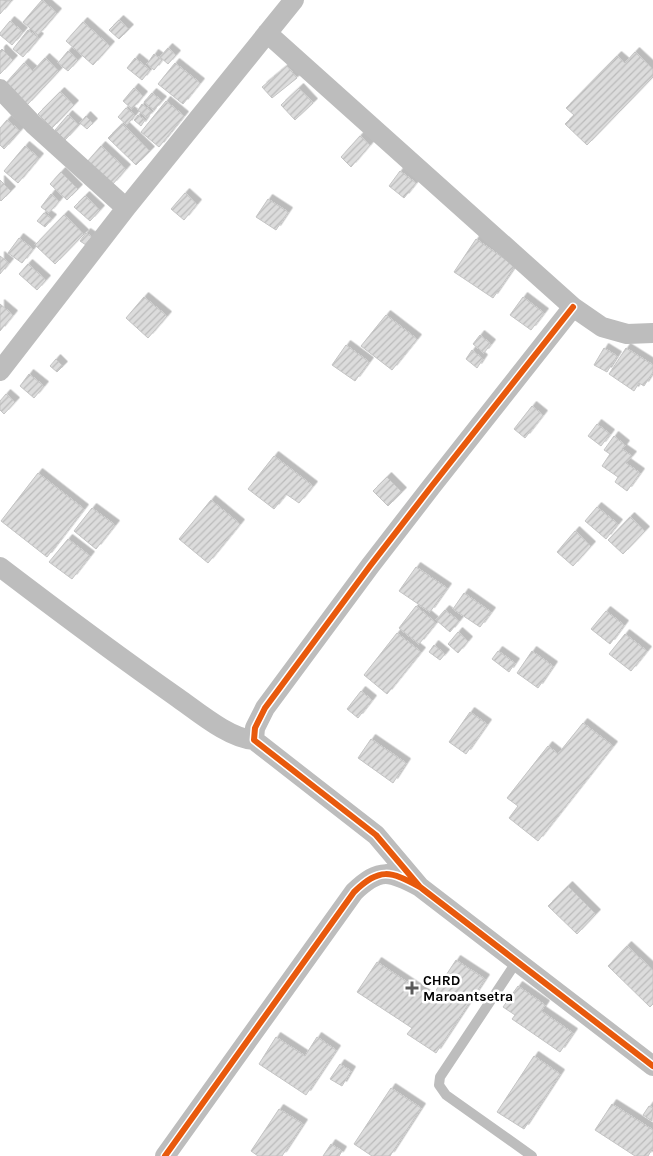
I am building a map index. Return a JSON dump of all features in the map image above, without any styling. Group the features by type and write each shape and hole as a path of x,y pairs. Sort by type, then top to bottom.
{"street":[{"path":"0,372 126,208 294,0"},
{"path":"267,33 573,307 602,327 628,334 653,333"},
{"path":"0,89 33,124 126,208"},
{"path":"254,740 255,728 265,708 392,538 573,307"},
{"path":"0,567 152,680 216,724 246,740 254,740 376,835 420,887"},
{"path":"165,1156 354,892 364,882 374,876 388,873 404,878 420,887 653,1066"}],"lane":[{"path":"517,961 440,1077 439,1086 446,1095 532,1156"}],"building":[{"path":"0,0 11,1 0,14"},
{"path":"42,0 57,13 38,35 23,22"},
{"path":"119,20 129,29 119,39 109,30"},
{"path":"10,21 23,32 12,45 0,35"},
{"path":"83,22 110,46 93,65 66,41"},
{"path":"28,30 39,38 23,57 13,49"},
{"path":"168,48 176,55 168,64 160,57"},
{"path":"2,49 13,60 0,74 0,51"},
{"path":"68,51 78,60 68,71 58,63"},
{"path":"635,52 653,69 653,77 587,145 565,124 574,115 566,108 617,56 625,63"},
{"path":"154,54 162,60 154,70 147,64"},
{"path":"45,58 59,71 27,105 5,84 24,63 33,71"},
{"path":"135,58 150,70 142,80 127,68"},
{"path":"175,63 200,83 183,104 158,84"},
{"path":"287,66 297,78 272,98 262,87"},
{"path":"134,88 143,96 132,109 123,101"},
{"path":"299,88 313,103 295,120 281,105"},
{"path":"60,92 74,105 52,128 38,114"},
{"path":"152,93 162,101 154,110 144,102"},
{"path":"166,101 184,116 159,147 141,132"},
{"path":"142,104 152,112 147,118 138,110"},
{"path":"126,108 135,115 127,125 118,117"},
{"path":"68,115 79,125 65,140 55,130"},
{"path":"138,115 145,120 141,126 134,120"},
{"path":"86,116 93,123 87,129 80,123"},
{"path":"7,120 20,131 4,149 0,145 0,128"},
{"path":"122,124 150,151 136,165 108,138"},
{"path":"360,136 370,145 351,167 341,157"},
{"path":"25,146 39,158 18,183 4,171"},
{"path":"101,146 126,169 112,185 86,163"},
{"path":"400,171 416,183 404,198 389,186"},
{"path":"61,172 78,189 67,200 50,184"},
{"path":"0,180 11,191 1,201 0,200"},
{"path":"185,193 197,204 184,220 171,209"},
{"path":"51,194 59,201 49,213 41,207"},
{"path":"85,196 100,210 90,221 74,207"},
{"path":"268,199 288,212 276,230 256,217"},
{"path":"44,213 52,219 45,227 37,221"},
{"path":"64,215 84,234 55,264 35,245"},
{"path":"86,233 92,237 86,245 80,241"},
{"path":"19,238 33,249 22,263 8,253"},
{"path":"476,239 515,266 493,298 454,272"},
{"path":"0,256 9,263 0,274"},
{"path":"28,264 46,280 37,290 19,274"},
{"path":"144,297 167,316 148,338 126,318"},
{"path":"523,297 544,313 531,330 510,315"},
{"path":"0,304 13,315 0,331"},
{"path":"386,315 417,339 392,370 361,346"},
{"path":"480,335 491,344 484,353 473,344"},
{"path":"346,345 369,362 355,381 332,365"},
{"path":"604,348 617,356 607,372 594,365"},
{"path":"626,348 653,365 653,372 644,386 639,383 634,391 609,374"},
{"path":"472,350 483,359 477,368 466,359"},
{"path":"56,359 63,366 57,372 50,366"},
{"path":"29,374 44,386 34,398 20,386"},
{"path":"6,394 15,402 4,414 0,410 0,401"},
{"path":"532,406 543,415 525,438 514,429"},
{"path":"597,424 610,434 601,446 588,436"},
{"path":"614,436 625,445 622,449 632,456 626,463 640,473 627,491 615,482 618,477 602,466 610,454 604,450"},
{"path":"274,456 313,486 299,503 286,494 274,509 248,489"},
{"path":"38,473 84,509 47,557 1,521"},
{"path":"387,477 402,492 388,506 373,491"},
{"path":"211,500 240,524 208,563 179,539"},
{"path":"597,507 618,524 606,539 585,521"},
{"path":"92,508 115,525 96,549 74,531"},
{"path":"630,517 645,531 623,554 608,540"},
{"path":"575,531 591,546 573,566 557,552"},
{"path":"68,539 90,556 72,579 49,562"},
{"path":"416,567 447,588 430,612 399,591"},
{"path":"464,593 491,612 480,627 453,609"},
{"path":"416,606 436,623 419,644 399,628"},
{"path":"445,610 459,621 450,632 436,620"},
{"path":"606,611 624,625 610,644 591,629"},
{"path":"458,632 468,641 458,653 448,644"},
{"path":"397,633 421,652 387,694 364,675"},
{"path":"625,634 647,651 631,671 609,654"},
{"path":"434,645 445,654 440,660 429,652"},
{"path":"498,651 515,663 509,672 492,659"},
{"path":"532,651 553,666 538,688 517,673"},
{"path":"361,691 372,700 358,718 347,709"},
{"path":"470,712 487,724 466,754 449,742"},
{"path":"583,723 613,746 538,841 509,818 518,806 507,798 548,746 558,754"},
{"path":"371,739 406,763 393,783 358,758"},
{"path":"568,886 596,914 577,934 548,906"},
{"path":"627,946 653,970 653,1004 650,1007 608,966"},
{"path":"456,960 485,979 436,1053 407,1034 412,1028 357,992 377,962 431,998"},
{"path":"518,986 545,1005 541,1011 573,1033 560,1052 512,1019 515,1015 503,1007"},
{"path":"276,1037 305,1056 317,1037 336,1050 306,1095 259,1064"},
{"path":"534,1056 560,1074 524,1129 497,1112"},
{"path":"340,1064 351,1071 342,1086 330,1079"},
{"path":"391,1088 421,1108 390,1156 372,1156 354,1144"},
{"path":"612,1104 653,1130 653,1148 648,1156 635,1156 595,1130"},
{"path":"649,1106 653,1108 652,1121 643,1115"},
{"path":"279,1109 303,1124 282,1156 258,1156 251,1151"},
{"path":"331,1144 342,1151 339,1156 323,1156"}],"cycle path":[{"path":"420,887 376,835 254,740 255,728 265,708 370,566 573,307"},
{"path":"165,1156 354,892 371,878 378,875 393,875 420,887 653,1066"}],"place":[{"name":"CHRD Maroantsetra","path":"412,988"}]}
